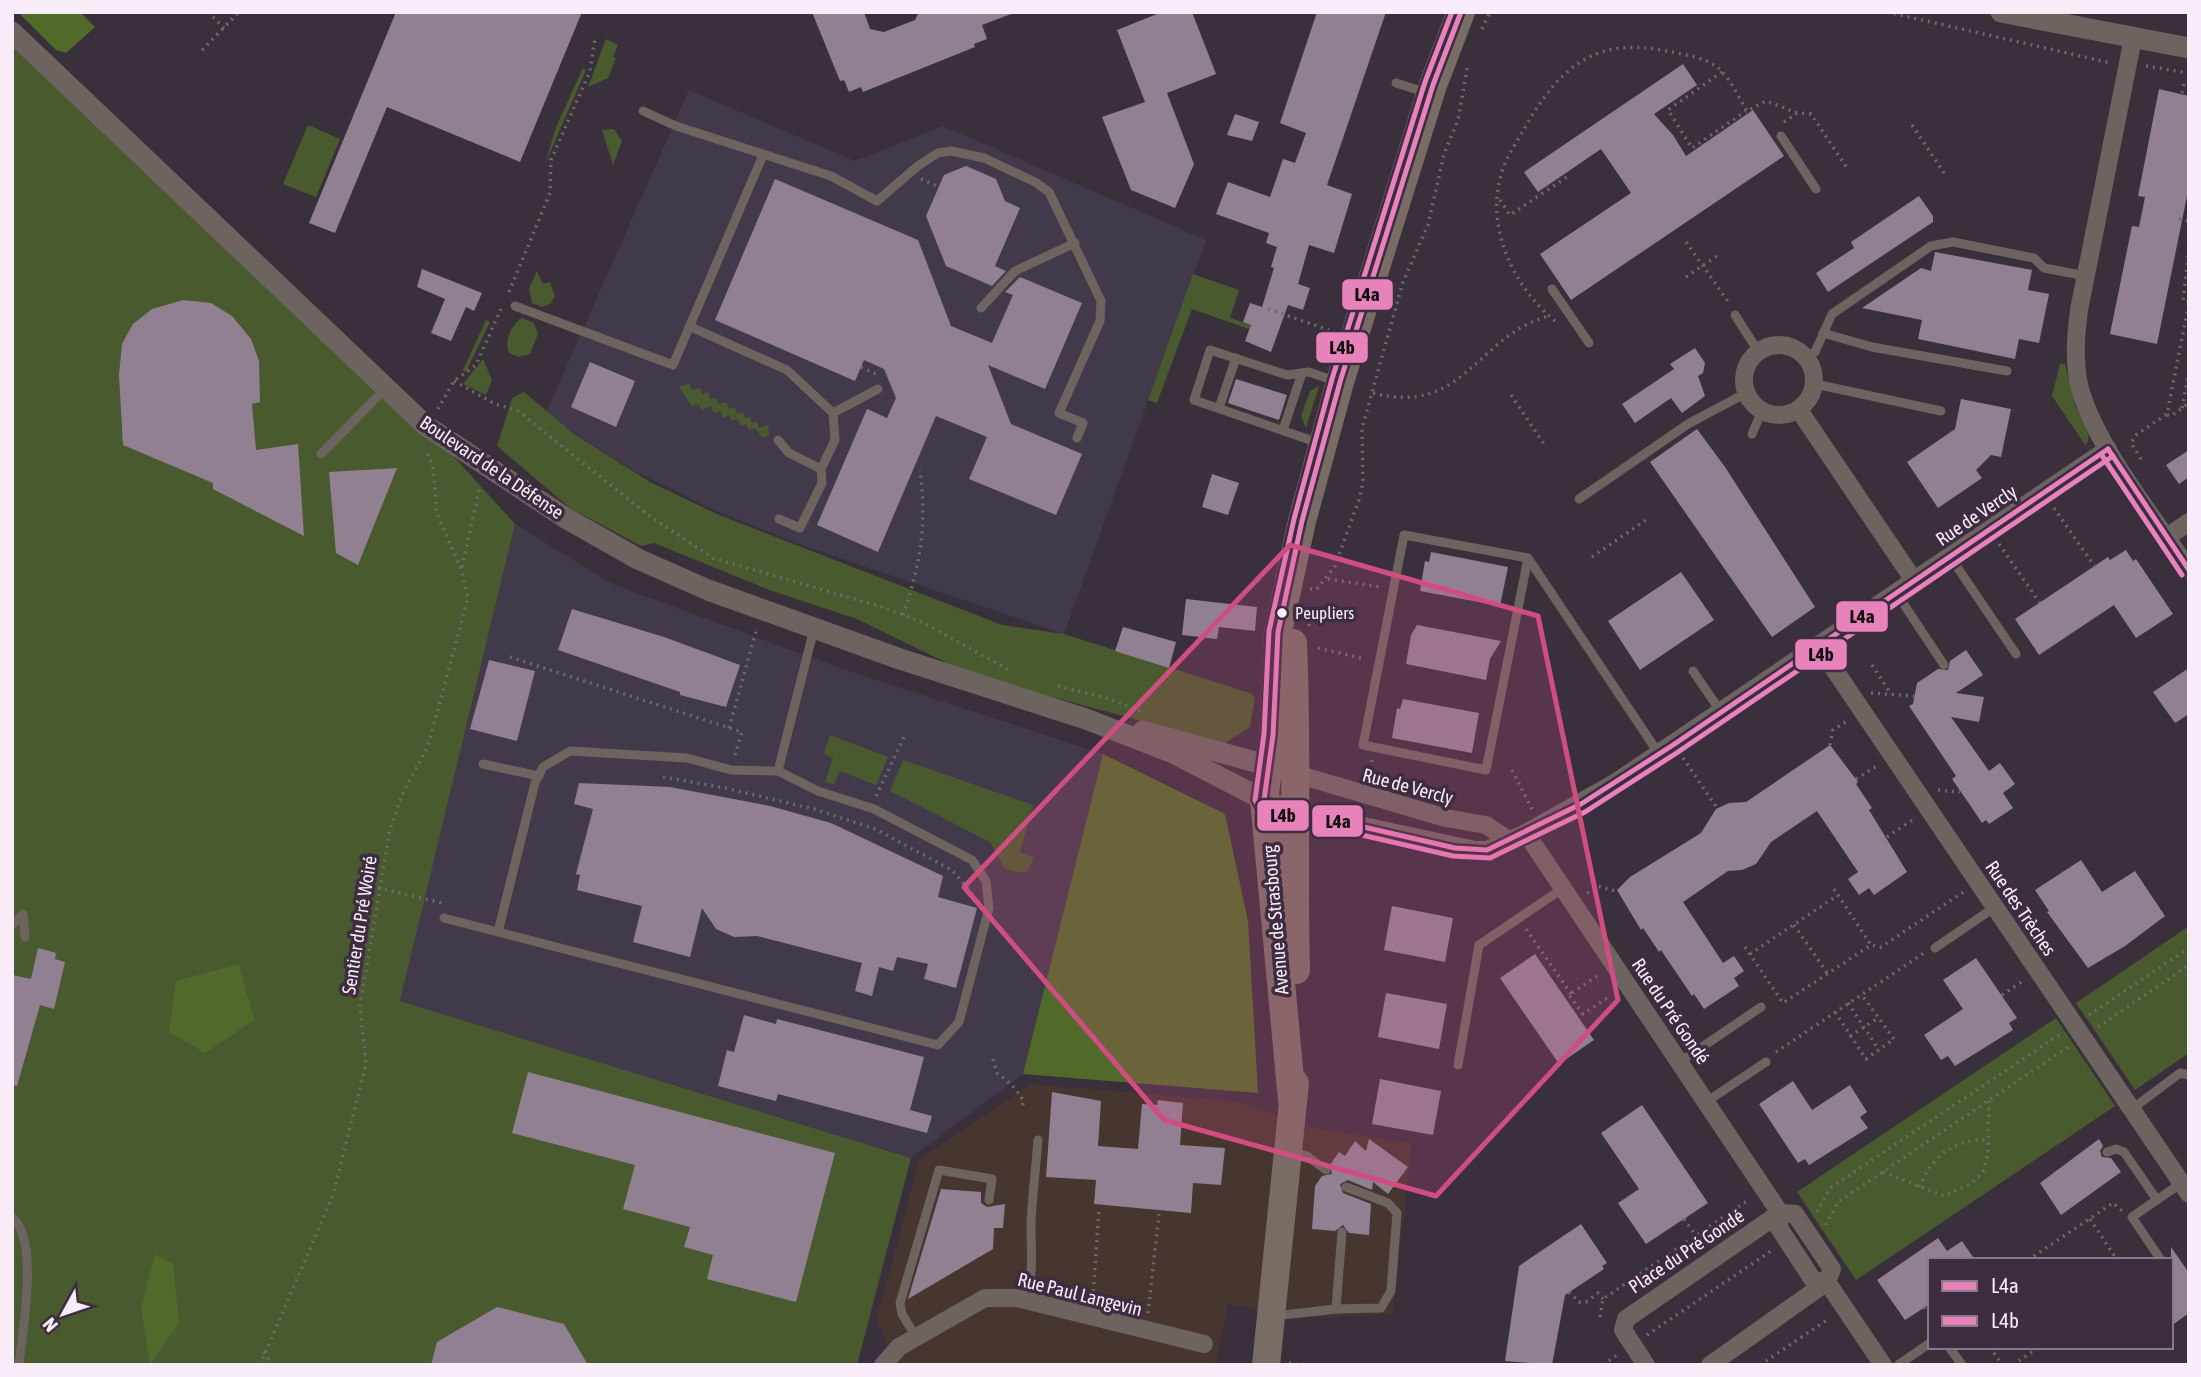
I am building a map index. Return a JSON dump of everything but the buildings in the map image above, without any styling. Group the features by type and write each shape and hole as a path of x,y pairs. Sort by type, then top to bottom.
{"main road":[{"name":"Avenue de Strasbourg","path":"1266,1365 1292,1100 1299,1059 1294,811 1299,581 1323,444 1431,89 1474,18"},
{"name":"Avenue de Strasbourg","path":"1292,1100 1264,800 1278,632 1299,581"}],"street":[{"path":"2001,12 2189,48"},
{"name":"Boulevard de la Défense","path":"12,32 384,389 425,425 564,517 638,559 708,590 814,629 1086,719 1173,754 1264,800 1294,811"},
{"path":"2133,38 2125,67 2086,276 2075,348 2078,381 2092,423 2189,570"},
{"path":"1784,344 1797,349 1808,358 1814,370 1815,384 1807,403 1799,410 1787,415 1762,411 1746,393 1744,377 1748,362 1758,351 1771,345 1784,344"},
{"path":"1799,410 1915,582"},
{"name":"Rue de Vercly","path":"1294,811 1352,822 1455,848 1487,850 1507,839 1534,830 1666,749 2108,449"},
{"path":"2167,537 2189,522"},
{"name":"Rue des Trèches","path":"1819,647 2186,1185"},
{"name":"Boulevard de la Défense","path":"1086,719 1175,737 1296,774"},
{"name":"Rue de Vercly","path":"1296,774 1365,797 1446,818 1486,825 1507,839"},
{"name":"Rue du Pré Gondé","path":"1534,830 1562,888 1780,1213 1779,1228 1784,1237 1813,1280 1827,1282 1883,1365"},
{"name":"Rue du Pré Gondé","path":"1780,1213 1795,1214 1832,1269 1827,1282"},
{"name":"Place du Pré Gondé","path":"1632,1345 1623,1330 1626,1319 1780,1213"},
{"path":"1710,1365 1827,1282"},
{"name":"Rue Paul Langevin","path":"883,1365 899,1348 916,1337 985,1298 996,1296 1026,1300 1204,1344"},
{"path":"1632,1345 1646,1365"}],"lane":[{"path":"1396,83 1431,89"},
{"path":"643,111 676,126 831,176 877,201 919,165 939,153 965,152 1035,182 1049,192 1101,301 1100,321 1059,412 1083,423 1077,438"},
{"path":"1781,136 1816,189"},
{"path":"515,306 673,366 763,155"},
{"path":"1808,358 1815,352 1832,314 1931,246 1953,242 2034,258 2044,268 2086,276"},
{"path":"981,308 1015,271 1075,243"},
{"path":"1552,289 1589,343"},
{"path":"1734,311 1758,351"},
{"path":"691,327 787,370 833,413 835,440 821,469 822,483 800,528 779,519"},
{"path":"1824,333 1872,347 2007,371"},
{"path":"1323,444 1194,400 1210,350 1287,375 1309,372 1340,382"},
{"path":"1219,408 1236,358"},
{"path":"1283,430 1302,373"},
{"path":"1815,384 1941,411"},
{"path":"321,454 384,389"},
{"path":"833,413 878,389"},
{"path":"1579,499 1688,424 1746,393"},
{"path":"1752,434 1762,411"},
{"path":"778,440 789,453 821,469"},
{"path":"1528,558 1486,770 1363,745 1404,535 1528,558 1666,749"},
{"path":"1951,558 2016,654"},
{"path":"1897,594 1944,665"},
{"path":"778,771 814,629"},
{"path":"1693,671 1721,712"},
{"path":"444,918 498,932 937,1045 959,1022 988,914 990,896 986,881 972,860 874,809 818,791 778,771 731,770 687,758 570,751 555,758 539,776 498,932"},
{"path":"483,764 539,776"},
{"path":"1458,1065 1479,945 1562,888"},
{"path":"1935,948 1995,907"},
{"path":"12,925 23,914 25,937"},
{"path":"1679,1062 1760,1007"},
{"path":"1706,1102 1766,1062"},
{"path":"2132,1109 2180,1073 2189,1075"},
{"path":"1026,1300 1032,1279 1031,1226 1038,1140"},
{"path":"2107,1152 2116,1149 2124,1152 2157,1200"},
{"path":"1287,1151 1307,1156 1326,1170"},
{"path":"916,1337 902,1314 900,1303 939,1170 992,1179 989,1200"},
{"path":"2160,1258 2132,1217 2186,1185"},
{"path":"1272,1316 1336,1309 1381,1308 1391,1291 1397,1213 1394,1207 1379,1198 1346,1187"},
{"path":"12,1217 17,1221 25,1244 27,1273 19,1365"},
{"path":"1336,1309 1342,1232"},
{"path":"1898,1365 1928,1344"},
{"path":"1950,1349 1962,1365"}],"path":[{"path":"202,50 239,12"},
{"path":"1474,18 1490,12"},
{"path":"1887,12 2125,67 2154,66 2189,73"},
{"path":"210,13 223,28"},
{"path":"435,413 454,381 476,365 550,193 551,160 590,71 595,40"},
{"path":"1562,326 1549,316 1521,284 1508,259 1498,227 1499,198 1507,160 1544,96 1568,69 1581,60 1614,49 1646,48 1695,57 1721,72 1747,111"},
{"path":"1299,581 1317,589 1328,579 1360,497 1363,482 1362,428 1404,282 1428,225 1444,154 1458,120 1468,76 1468,52"},
{"path":"1721,72 1668,110 1692,148 1766,101 1797,113 1811,114 1847,168"},
{"path":"2182,93 2184,84 2189,85"},
{"path":"1912,125 1944,173"},
{"path":"1499,198 1510,215 1570,175"},
{"path":"2179,219 2189,221"},
{"path":"1686,242 1734,311"},
{"path":"2141,458 2131,443 2167,414 2189,303 2183,301 2189,249"},
{"path":"1686,277 1720,254"},
{"path":"1268,309 1312,327 1329,330"},
{"path":"1373,393 1405,399 1456,382 1513,333 1549,316"},
{"path":"2181,341 2189,343"},
{"path":"861,368 880,376"},
{"path":"2182,408 2189,372"},
{"path":"454,381 495,404 518,411 648,515 713,558 903,615 1022,677"},
{"path":"1511,395 1544,444"},
{"path":"2167,414 2171,416 2189,404"},
{"name":"Sentier du Pré Woiré","path":"260,1365 333,1195 366,1064 360,1006 378,887 390,829 402,795 428,746 468,598 461,569 437,514 433,466 422,446"},
{"name":"Sentier du Pré Woiré","path":"461,569 479,486 493,468"},
{"path":"903,615 914,583 925,512 919,470"},
{"path":"2044,494 2095,566"},
{"path":"1592,557 1649,518"},
{"path":"1990,531 2039,603"},
{"path":"1328,579 1393,589"},
{"path":"729,728 756,631"},
{"path":"1309,646 1379,662"},
{"path":"510,657 741,732 726,788"},
{"path":"1872,664 1891,694"},
{"path":"1054,686 1109,699 1149,715"},
{"path":"1830,746 1833,730 1870,693 1914,696"},
{"path":"843,819 850,794 873,801 905,734"},
{"path":"1365,797 1375,748"},
{"path":"1666,749 1717,808"},
{"path":"1856,779 1892,755"},
{"path":"1512,770 1534,830"},
{"path":"663,777 726,788 875,829 952,870 970,888 980,908 988,914"},
{"path":"1887,837 1929,809"},
{"path":"1833,888 1871,945 1881,947 1978,881"},
{"path":"1587,892 1597,886 1619,892"},
{"path":"378,887 448,904"},
{"path":"1750,954 1838,895"},
{"path":"1519,919 1571,994 1574,1007 1583,1014 1610,996"},
{"path":"1794,925 1828,974"},
{"path":"1745,947 1783,1003 1871,945"},
{"path":"1766,1062 1769,1056 1935,948"},
{"path":"1805,1229 1825,1227 1838,1202 1989,1101 2189,948"},
{"path":"1805,1229 1830,1188 2189,965"},
{"path":"2002,995 2039,971"},
{"path":"1571,994 1597,976"},
{"path":"1835,1012 1866,1059 1894,1039 1862,994"},
{"path":"1848,1003 1879,1050"},
{"path":"1850,1036 1878,1017"},
{"path":"993,1059 997,1073 1007,1080 1024,1102 1021,1108"},
{"path":"1883,1172 1944,1196 1972,1182 1987,1164 1989,1101"},
{"path":"1919,1187 1930,1166 1946,1150 1965,1141 1988,1140"},
{"path":"1600,1317 1603,1299 1747,1201"},
{"path":"2031,1258 2113,1203 2132,1217"},
{"path":"1088,1317 1093,1295 1099,1208"},
{"path":"1143,1331 1149,1310 1159,1214"},
{"path":"1684,1219 1696,1236"},
{"path":"2090,1219 2116,1258"},
{"path":"1603,1365 1776,1247 1784,1237"},
{"path":"2040,1251 2042,1258"},
{"path":"1569,1292 1579,1302 1586,1302 1598,1293 1603,1299"},
{"path":"1924,1307 1928,1312"},
{"path":"1760,1365 1827,1320"},
{"path":"1991,1349 2001,1365"},
{"path":"2013,1365 2036,1349"},
{"path":"264,1352 272,1365"}],"highlighted area":[{"path":"1290,545 1538,616 1618,1000 1436,1196 1164,1120 964,887"}],"shaded area":[{"path":"689,90 855,161 943,126 1206,240 1064,634 799,544 714,510 634,471 545,415"},
{"path":"515,524 612,584 840,668 1103,754 1023,1074 911,1158 400,1001"},
{"path":"1031,1084 1234,1101 1313,1128 1412,1143 1392,1314 1300,1318 1228,1304 1215,1365 896,1365 877,1320 919,1160"}],"green space":[{"path":"18,12 80,12 95,27 66,53 56,50"},
{"path":"12,32 425,425 515,524 400,1001 911,1158 857,1365 12,1365"},
{"path":"606,39 618,45 613,57 616,58 608,78 588,87"},
{"path":"583,68 586,70 545,164 556,127"},
{"path":"308,125 340,139 316,197 283,184"},
{"path":"614,129 622,141 613,165 602,130"},
{"path":"537,271 543,284 550,282 555,296 550,304 542,307 532,303 529,288"},
{"path":"1193,274 1239,290 1230,318 1251,325 1249,329 1192,309 1157,403 1148,400"},
{"path":"522,318 534,323 538,334 530,354 519,357 509,353 507,343 512,329"},
{"path":"486,320 490,322 466,372 463,370"},
{"path":"483,359 492,380 486,395 463,384"},
{"path":"2060,364 2065,364 2075,405 2089,436 2086,446 2052,396"},
{"path":"689,383 692,390 700,388 702,394 708,392 710,399 716,398 718,404 726,402 729,409 735,407 737,414 743,412 745,418 750,417 752,423 756,421 759,428 768,425 769,435 763,438 755,428 749,430 746,424 741,426 738,419 732,421 729,415 723,418 721,411 714,413 711,406 702,410 699,404 692,406 679,387"},
{"path":"1319,386 1306,428 1301,416 1310,391"},
{"path":"524,392 574,434 650,482 719,515 1002,625 1064,634 1250,693 1255,697 1250,727 1225,743 1022,689 949,664 857,619 772,591 654,543 641,546 570,508 497,446 512,398"},
{"path":"830,735 888,757 876,785 840,771 834,784 825,782 833,758 824,754"},
{"path":"1103,754 1225,814 1248,921 1258,1093 1023,1074"},
{"path":"903,760 1033,805 1020,852 1034,857 1029,870 1022,873 1005,869 990,842 890,791"},
{"path":"2189,926 2189,1053 2135,1090 2076,1003"},
{"path":"239,964 254,1020 205,1053 169,1032 176,981"},
{"path":"2056,1018 2115,1106 1856,1280 1797,1192"},
{"path":"155,1254 173,1264 179,1323 150,1364 141,1308"}],"transit line":[{"name":"L4b","path":"1452,12 1425,82 1332,379 1294,519 1269,631 1264,734 1255,800 1259,807 1292,819 1453,856 1490,858 1585,812 1678,752 2113,456"},
{"name":"L4a","path":"1461,12 1433,85 1340,382 1302,521 1278,632 1273,735 1264,800 1294,811 1455,848 1487,850 1581,804 1673,745 2108,449"},
{"name":"L4a","path":"2108,449 2189,570"},
{"name":"L4b","path":"2101,454 2182,575"}],"place":[{"name":"Peupliers","path":"1282,613"}]}
